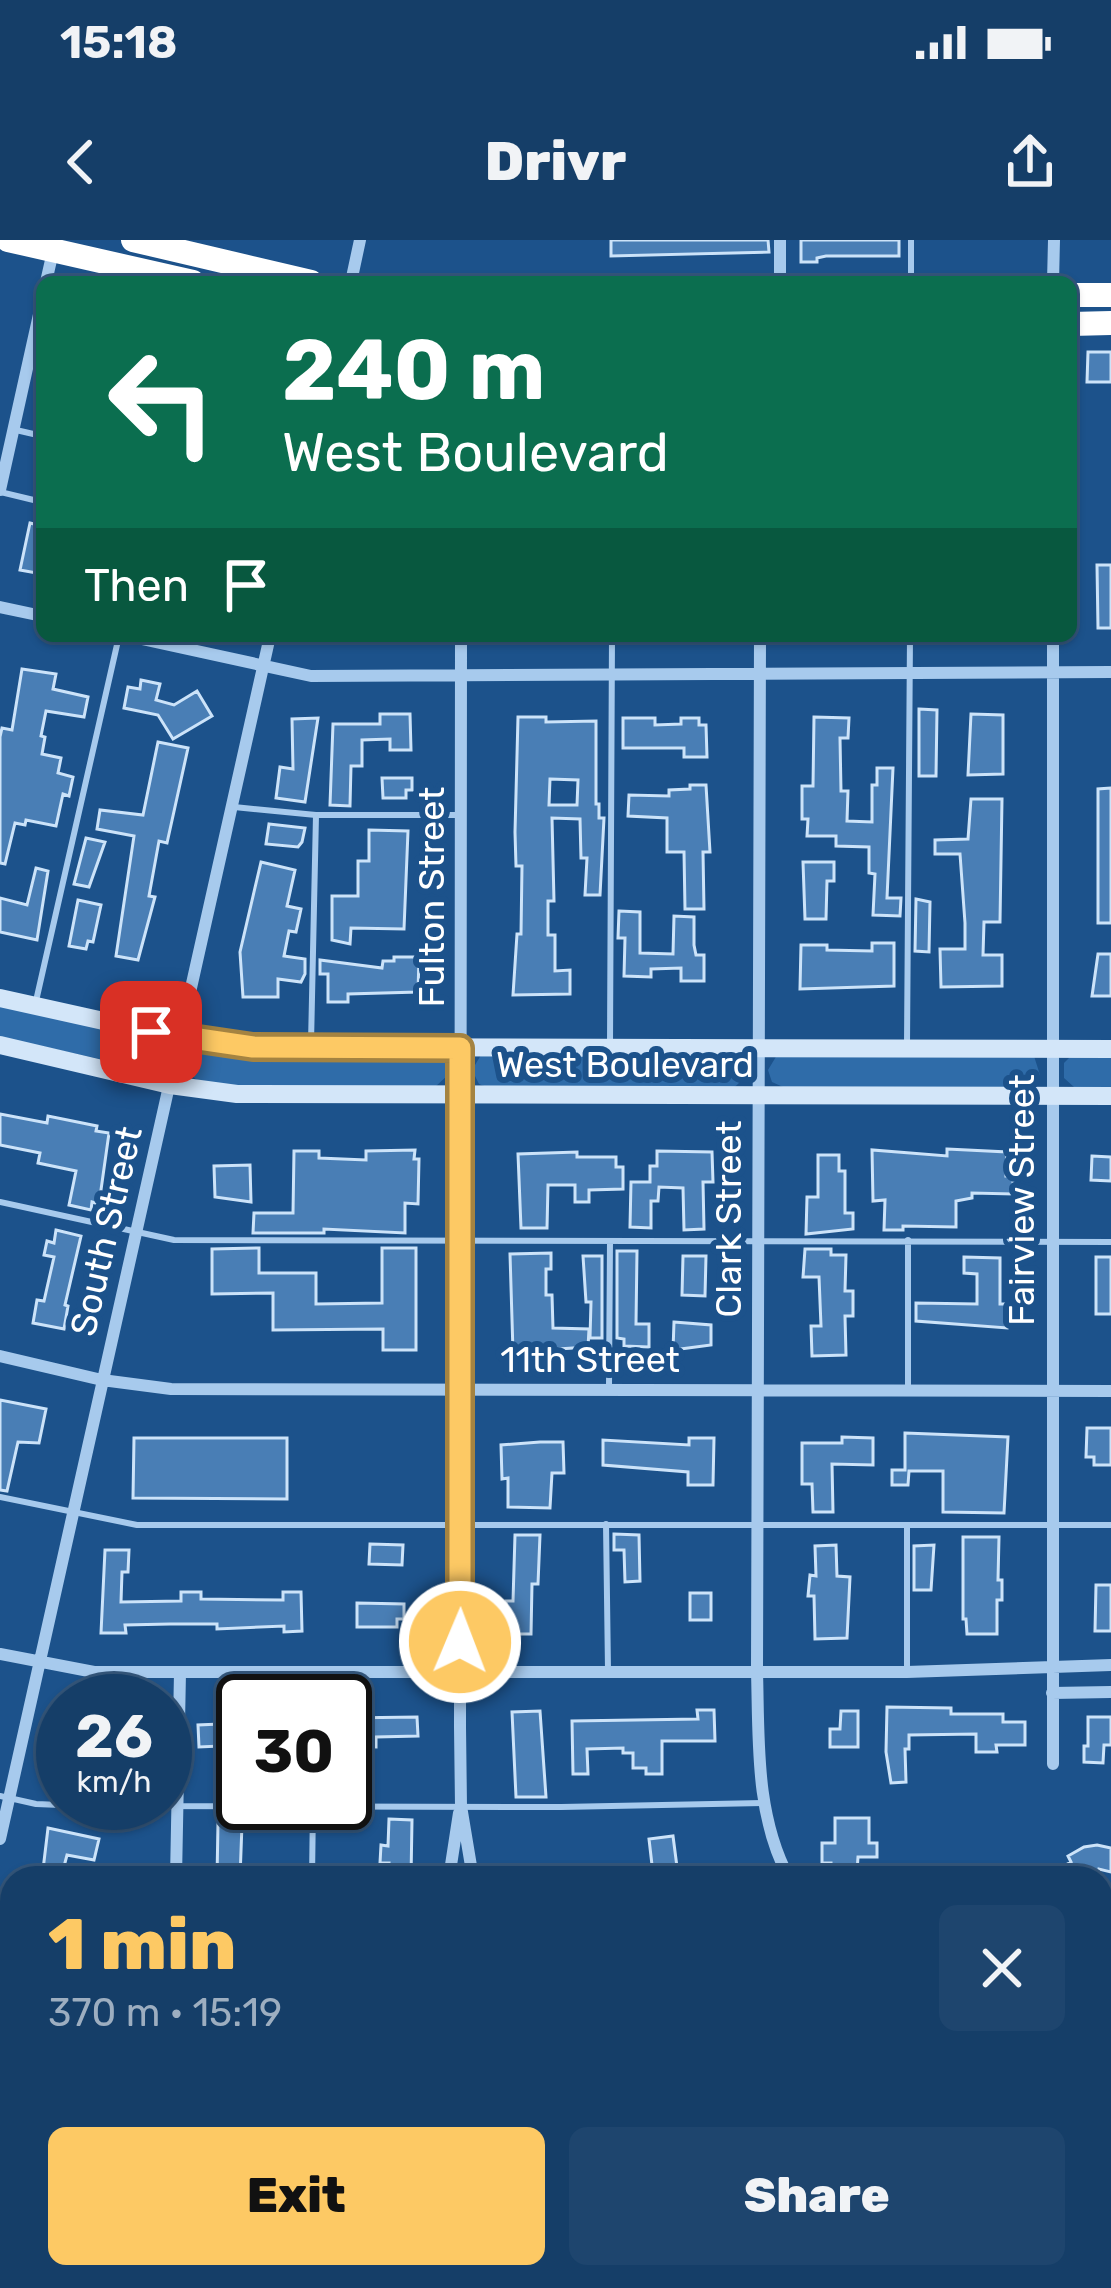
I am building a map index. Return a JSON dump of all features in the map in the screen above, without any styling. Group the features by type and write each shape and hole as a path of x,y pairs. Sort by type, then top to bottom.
{"highway":[{"path":"8,240 54,245 170,276"},
{"path":"133,240 202,248 292,276"},
{"path":"1077,295 1111,295"},
{"path":"1077,324 1111,323"}],"street":[{"path":"352,276 360,240"},
{"path":"780,240 780,276"},
{"path":"1053,276 1054,240"},
{"path":"47,276 54,245"},
{"path":"0,491 36,350"},
{"path":"0,607 36,615"},
{"path":"155,642 311,676 1111,672"},
{"name":"South Street","path":"0,1839 4,1797 269,642"},
{"name":"Fulton Street","path":"461,642 459,1671 461,1806 471,1866"},
{"name":"Clark Street","path":"760,642 757,1671 764,1803 773,1845 784,1866"},
{"name":"Fairview Street","path":"1053,642 1053,1764"},
{"name":"West Boulevard","path":"0,998 180,1038 239,1046 1111,1048"},
{"name":"West Boulevard","path":"0,1045 170,1084 237,1094 1111,1096"},
{"name":"11th Street","path":"0,1356 102,1380 171,1389 1111,1391"},
{"path":"0,1654 94,1672 907,1672 1111,1665"},
{"path":"1052,1693 1111,1692"},
{"name":"Fulton Street","path":"450,1866 461,1806"},
{"path":"176,1866 177,1830"}],"lane":[{"path":"911,240 911,276"},
{"path":"14,430 36,435"},
{"path":"0,491 36,500"},
{"path":"34,1005 118,642"},
{"path":"610,1048 612,642"},
{"path":"907,1048 910,642"},
{"path":"232,806 316,815 460,815"},
{"path":"311,1047 316,815"},
{"path":"0,1202 174,1240 1111,1242"},
{"path":"908,1240 908,1390"},
{"path":"609,1389 610,1241"},
{"path":"0,1497 137,1525 1111,1526"},
{"path":"605,1524 608,1671"},
{"path":"907,1526 907,1672"},
{"path":"4,1797 36,1802"},
{"path":"372,1805 764,1803"},
{"path":"312,1866 313,1830"}],"shaded area":[{"path":"0,1002 150,1036 159,1043 160,1059 145,1069 0,1037"},
{"path":"197,1049 434,1054 444,1059 449,1074 435,1087 222,1085 197,1080 187,1072 189,1055"},
{"path":"1111,1054 1111,1088 1074,1087 1064,1078 1064,1063 1072,1055"},
{"path":"481,1055 738,1055 744,1072 734,1087 487,1087 479,1084 472,1070"},
{"path":"777,1055 1034,1056 1040,1075 1030,1087 783,1087 772,1082 768,1070"}],"building":[{"path":"611,240 768,240 769,252 611,256"},
{"path":"801,240 899,240 899,256 826,256 817,262 801,262"},
{"path":"1088,352 1111,352 1111,382 1087,382"},
{"path":"30,523 36,524 36,573 20,570"},
{"path":"1097,565 1111,565 1111,628 1098,628"},
{"path":"22,669 56,674 53,689 88,697 84,717 46,711 42,754 61,758 58,773 73,777 69,796 63,794 56,826 26,820 25,825 15,823 5,864 0,863 0,737 2,728 12,730"},
{"path":"141,680 160,684 156,700 174,705 197,691 212,716 173,739 158,715 124,708 128,687 140,689"},
{"path":"919,709 937,710 936,776 919,776"},
{"path":"380,714 410,714 411,750 390,750 390,739 362,740 362,766 351,766 350,806 330,805 333,724 380,724"},
{"path":"971,714 1003,715 1003,774 968,775"},
{"path":"518,717 596,721 596,804 599,818 604,818 600,895 585,895 587,858 581,858 580,819 552,818 554,901 548,901 548,935 555,935 555,971 570,970 570,994 513,995 517,934 521,934 522,866 516,866","holes":["550,779 578,780 577,805 549,805"]},
{"path":"814,717 849,718 848,738 840,738 847,821 872,822 877,768 893,768 887,898 901,898 900,916 873,915 875,874 869,873 869,847 836,846 836,836 807,836 802,786 813,786"},
{"path":"318,718 305,802 276,798 280,767 293,769 292,719"},
{"path":"623,718 655,718 655,725 699,718 699,725 706,725 707,757 684,757 684,748 623,748"},
{"path":"158,742 188,748 167,843 159,841 149,896 155,897 138,960 116,956 134,836 97,829 100,810 143,815"},
{"path":"382,778 412,778 412,790 406,790 406,798 383,798"},
{"path":"690,785 706,785 710,852 703,852 704,909 685,909 684,852 667,852 667,818 628,816 629,795 669,796 669,790 690,789"},
{"path":"1111,788 1111,923 1098,923 1098,789"},
{"path":"971,799 1002,799 1000,922 984,922 983,955 1002,955 1002,986 941,987 940,949 965,949 965,923 960,854 935,854 935,840 968,839"},
{"path":"269,824 305,828 302,842 298,847 266,844"},
{"path":"369,830 408,831 404,929 351,928 350,944 332,940 332,896 358,896 358,861 369,861"},
{"path":"86,838 105,842 89,887 74,884"},
{"path":"261,862 295,870 287,906 301,909 296,932 289,931 284,956 305,959 305,974 301,982 278,979 278,997 243,997 240,952"},
{"path":"803,862 834,862 834,881 827,881 826,919 805,919"},
{"path":"36,868 48,871 37,940 0,932 0,898 27,905"},
{"path":"916,899 930,902 929,952 915,951"},
{"path":"78,900 101,905 93,942 88,941 86,949 69,946"},
{"path":"619,911 640,912 640,953 673,954 674,916 694,917 694,945 696,955 704,955 704,981 681,981 681,968 651,969 651,977 624,976 625,938 618,938"},
{"path":"872,943 894,943 894,986 800,989 801,945 872,951"},
{"path":"1098,954 1111,954 1111,996 1092,996"},
{"path":"394,957 419,957 418,992 348,994 348,1002 328,1002 328,974 320,974 320,960 382,968 383,961 394,961"},
{"path":"0,1114 47,1123 48,1116 109,1133 99,1204 92,1202 91,1210 69,1205 76,1171 38,1163 40,1153 0,1145"},
{"path":"947,1149 1007,1152 1006,1176 1013,1176 1013,1194 972,1193 972,1198 956,1201 956,1227 884,1230 885,1200 873,1201 872,1150 947,1156"},
{"path":"415,1150 418,1204 405,1203 405,1233 324,1229 324,1233 253,1233 254,1213 293,1213 294,1151 319,1151 319,1158 366,1160 366,1151"},
{"path":"657,1151 712,1152 713,1182 703,1182 704,1229 684,1230 683,1188 659,1187 658,1201 651,1201 651,1228 630,1227 631,1182 650,1182"},
{"path":"577,1152 577,1157 616,1157 616,1167 623,1167 623,1189 589,1190 589,1202 575,1202 575,1185 548,1185 547,1228 521,1228 518,1154"},
{"path":"818,1155 839,1155 839,1171 845,1171 845,1213 853,1213 853,1229 806,1234 807,1197 818,1197"},
{"path":"1092,1156 1111,1157 1111,1181 1091,1180"},
{"path":"250,1165 251,1202 215,1197 214,1166"},
{"path":"56,1230 81,1236 64,1329 33,1323 37,1300 44,1301 54,1257 44,1255 47,1241 54,1243"},
{"path":"259,1248 259,1273 316,1273 316,1304 382,1303 382,1248 416,1248 416,1350 383,1350 383,1329 273,1330 273,1293 212,1294 212,1249"},
{"path":"805,1249 831,1249 831,1255 846,1255 845,1291 853,1291 853,1316 845,1316 846,1355 812,1356 811,1326 821,1326 819,1277 803,1277"},
{"path":"617,1251 637,1251 636,1324 649,1324 649,1347 624,1346 624,1339 617,1338"},
{"path":"551,1253 546,1295 552,1295 553,1328 589,1329 588,1347 513,1352 510,1254"},
{"path":"583,1256 602,1256 602,1338 590,1338 591,1302 586,1302"},
{"path":"683,1256 706,1256 705,1296 682,1295"},
{"path":"964,1257 1000,1258 1000,1304 1007,1304 1007,1328 916,1321 916,1303 977,1304 977,1274 964,1273"},
{"path":"1096,1257 1111,1257 1111,1314 1096,1314"},
{"path":"674,1322 711,1325 711,1345 673,1350"},
{"path":"0,1400 46,1409 39,1443 18,1442 7,1491 0,1490"},
{"path":"1087,1428 1111,1428 1111,1465 1094,1465 1094,1457 1086,1457"},
{"path":"905,1433 1008,1437 1004,1513 943,1512 943,1471 909,1471 908,1485 892,1485 892,1470 905,1470"},
{"path":"842,1437 873,1438 873,1465 832,1464 833,1512 813,1512 812,1484 802,1484 802,1443 842,1443"},
{"path":"134,1438 287,1438 287,1499 133,1498"},
{"path":"689,1438 714,1438 713,1485 688,1485 688,1472 603,1465 603,1440 689,1445"},
{"path":"563,1442 564,1473 552,1473 550,1508 508,1507 501,1445"},
{"path":"614,1534 639,1535 640,1581 625,1582 624,1550 614,1550"},
{"path":"515,1535 540,1535 531,1634 506,1634 506,1601 513,1601"},
{"path":"963,1537 999,1537 1002,1600 997,1600 997,1634 967,1634"},
{"path":"370,1544 403,1545 402,1565 369,1564"},
{"path":"836,1545 837,1576 850,1577 847,1638 815,1639 814,1596 808,1596 810,1575 816,1576 815,1546"},
{"path":"934,1545 931,1590 914,1590 914,1546"},
{"path":"105,1550 129,1550 121,1602 181,1601 181,1592 201,1592 201,1599 283,1600 283,1592 301,1592 302,1631 284,1632 284,1626 217,1629 217,1624 170,1624 125,1625 126,1633 101,1633"},
{"path":"1096,1585 1111,1585 1111,1631 1095,1631"},
{"path":"690,1593 711,1593 711,1620 690,1620"},
{"path":"357,1603 404,1604 404,1619 397,1619 397,1627 357,1627"},
{"path":"887,1707 1003,1714 1003,1722 1025,1722 1025,1745 996,1745 997,1752 976,1752 976,1734 909,1735 906,1782 891,1783"},
{"path":"697,1710 714,1710 715,1741 662,1741 662,1774 633,1768 633,1753 623,1753 623,1748 587,1749 588,1774 573,1774 572,1721 698,1719"},
{"path":"540,1711 546,1797 516,1797 512,1712"},
{"path":"841,1711 858,1711 858,1747 830,1747 830,1729 840,1729"},
{"path":"417,1717 418,1736 376,1737 376,1747 372,1747 372,1718"},
{"path":"1088,1717 1111,1717 1111,1745 1104,1745 1103,1763 1084,1762"},
{"path":"216,1724 216,1746 199,1747 198,1725"},
{"path":"835,1818 869,1818 869,1843 877,1843 877,1857 858,1857 857,1866 822,1863 822,1843 835,1843"},
{"path":"389,1819 412,1820 411,1866 380,1863 381,1845 388,1846"},
{"path":"48,1830 99,1839 94,1860 67,1855 64,1866 43,1866"},
{"path":"218,1830 242,1830 240,1866 217,1866"},
{"path":"673,1836 677,1866 642,1866 652,1865 649,1839"},
{"path":"1084,1847 1111,1848 1111,1866 1064,1866 1071,1862 1068,1856"}],"route":[{"path":"151,1032 253,1047 460,1048 460,1642"}]}
